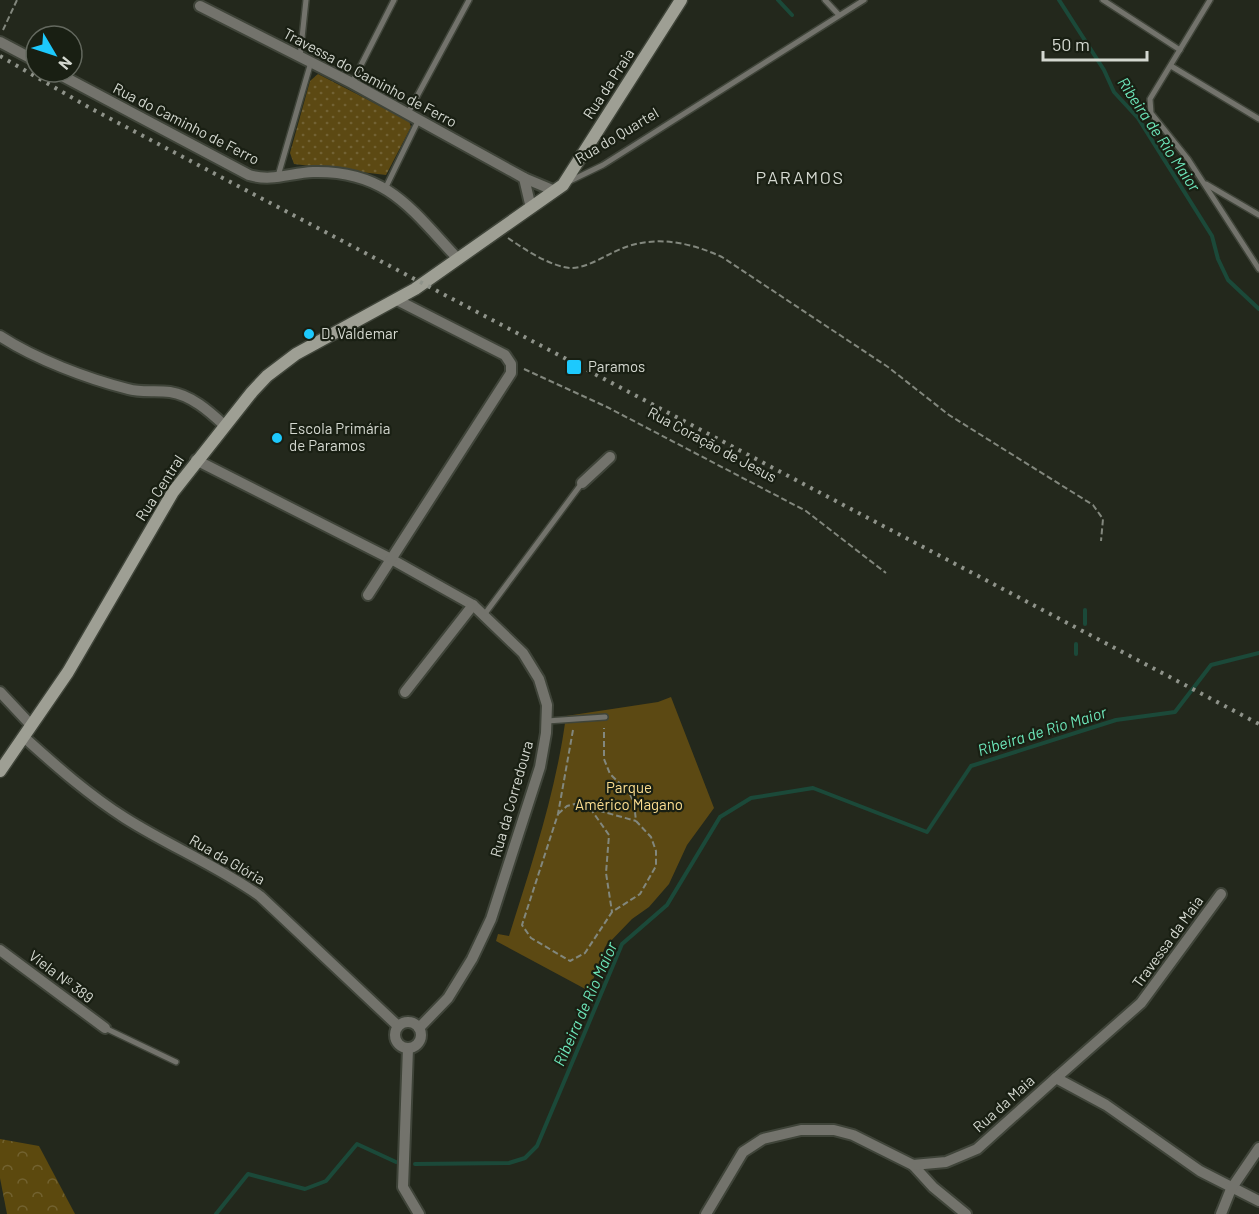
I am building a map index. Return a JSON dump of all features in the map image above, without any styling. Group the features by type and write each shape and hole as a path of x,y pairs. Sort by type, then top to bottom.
{"street":[{"name":"Rua da Praia","path":"559,188 681,0"},
{"name":"Travessa do Caminho de Ferro","path":"200,6 352,83 524,178 559,188"},
{"path":"0,42 24,55"},
{"name":"Rua do Caminho de Ferro","path":"78,84 249,175 277,179 311,172 327,173 362,178 386,187 413,211 458,259"},
{"path":"524,178 531,208"},
{"name":"Rua do Quartel","path":"415,289 559,188"},
{"name":"Rua Central","path":"0,771 25,738 30,724 68,672 172,492 252,392 282,364 415,289"},
{"path":"368,595 511,373 512,364 505,355 397,300"},
{"path":"0,336 13,344 93,378 131,390 172,392 202,406 225,425"},
{"path":"582,483 610,458"},
{"name":"Rua da Corredoura","path":"196,460 391,559 473,605 523,653 539,679 547,705 547,722 540,766 491,919 472,959 448,998 419,1028"},
{"path":"405,692 473,605"},
{"path":"0,692 30,724"},
{"name":"Rua da Glória","path":"25,738 70,779 124,818 239,881 260,896 398,1026"},
{"name":"Travessa da Maia","path":"1056,1078 1104,1033 1141,1003 1221,894"},
{"name":"Viela Nº 389","path":"0,950 105,1028"},
{"path":"409,1022 419,1028 421,1035 418,1043 408,1048 400,1045 396,1038 398,1026 409,1022"},
{"path":"408,1048 403,1187 418,1214"},
{"name":"Rua da Maia","path":"913,1165 946,1162 977,1149 1056,1078 1106,1106 1200,1171 1231,1189 1259,1201"},
{"path":"706,1214 743,1152 763,1138 801,1130 834,1130 853,1135 913,1165 966,1214"},
{"path":"1221,1214 1231,1189 1259,1148"}],"lane":[{"path":"300,57 306,0"},
{"path":"352,83 394,0"},
{"path":"408,113 469,0"},
{"path":"825,0 839,15"},
{"name":"Rua do Quartel","path":"559,188 603,165 864,0"},
{"path":"1103,0 1180,50"},
{"path":"1210,0 1150,99 1151,113 1204,183 1259,269"},
{"path":"277,179 311,62"},
{"path":"1171,66 1259,120"},
{"path":"386,187 419,119"},
{"path":"1204,183 1259,214"},
{"path":"484,615 582,483"},
{"path":"547,722 605,717"},
{"path":"105,1028 152,1053 176,1062"}],"path":[{"path":"0,36 17,0"},
{"path":"498,231 561,266 573,268 586,265 629,244 654,240 700,247 722,257 888,367 949,415 1093,505 1103,519 1101,541"},
{"name":"Rua Coração de Jesus","path":"512,364 617,412 806,511 886,573"},
{"path":"605,717 604,759 610,774 629,792 634,803 636,821"},
{"path":"558,814 567,806 575,804 636,821 651,837 656,851 656,866 640,894 612,912 585,953 570,961 524,931 522,925 558,814 574,721"},
{"path":"590,808 609,835 606,873 612,912"}],"green space":[{"path":"318,74 409,121 411,127 386,175 294,164 290,153 310,81"},
{"name":"Parque Américo Magano","path":"671,697 714,808 687,845 669,884 649,907 632,919 605,947 589,991 496,941 498,934 509,936 526,882 550,800 566,716 658,702"},
{"path":"0,1139 39,1146 75,1214 7,1214 0,1178"}],"waterway":[{"path":"778,0 792,15"},
{"name":"Ribeira de Rio Maior","path":"1059,0 1104,70 1114,92 1138,118 1212,236 1218,259 1228,280 1259,309"},
{"path":"1085,610 1085,624"},
{"path":"1076,644 1076,654"},
{"name":"Ribeira de Rio Maior","path":"415,1164 509,1163 525,1158 537,1146 622,944 667,905 720,817 751,798 813,788 927,832 971,766 1116,720 1175,712 1211,665 1259,653"},
{"name":"Ribeira de Rio Maior","path":"216,1214 248,1174 305,1189 326,1181 357,1144 396,1162"}],"railway":[{"path":"0,56 90,108 1259,724"}],"place":[{"name":"D. Valdemar","path":"309,334"},
{"name":"Paramos","path":"574,367"},
{"name":"Escola Primária de Paramos","path":"277,438"}],"district":[{"name":"PARAMOS","path":"800,178"}]}
